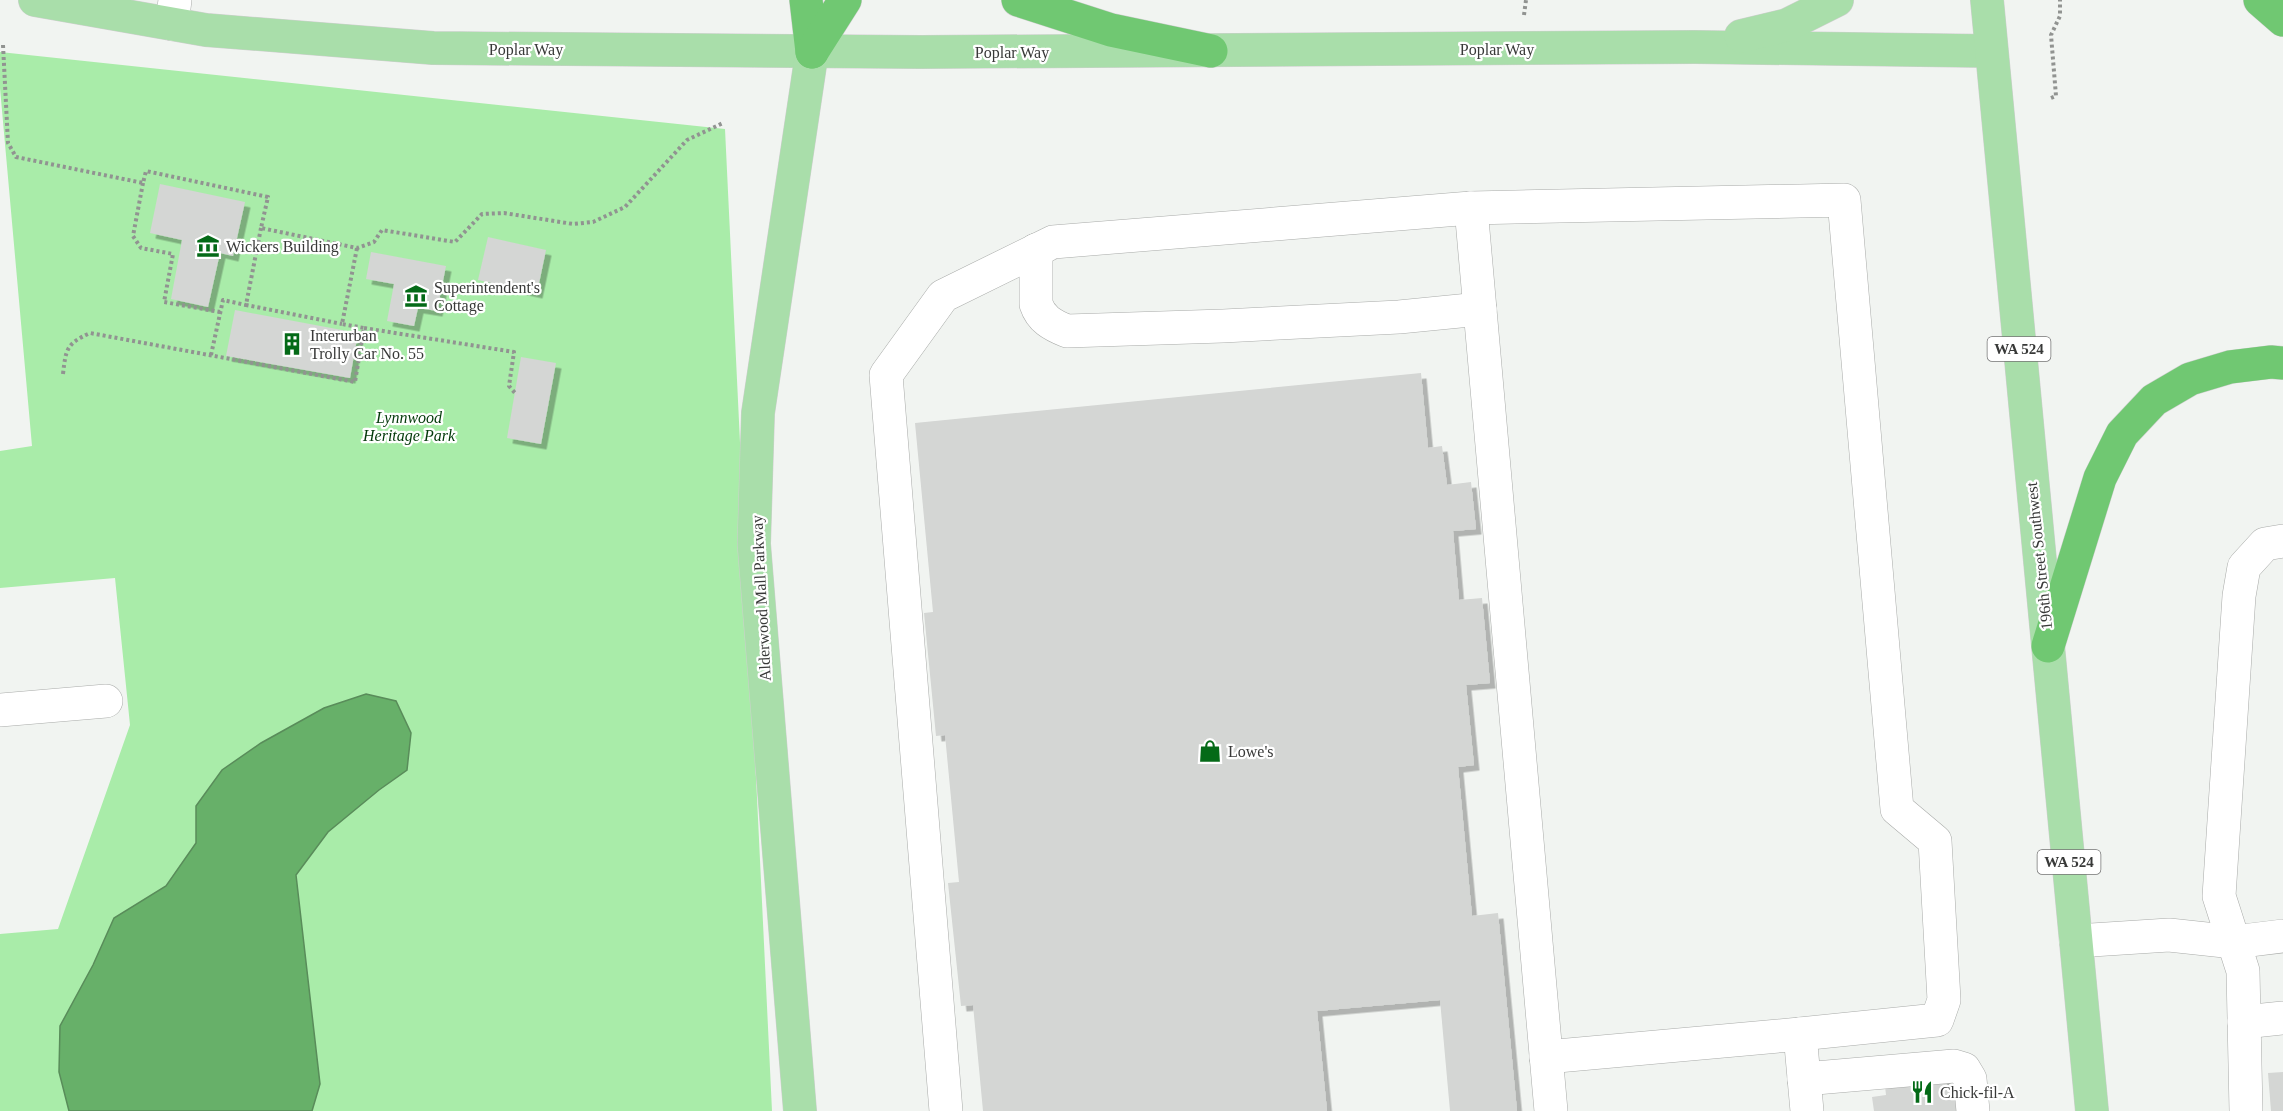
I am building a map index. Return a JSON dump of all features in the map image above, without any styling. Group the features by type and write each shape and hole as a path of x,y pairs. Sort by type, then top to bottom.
{"highway":[{"path":"806,0 812,52"},
{"path":"812,52 845,0"},
{"path":"1018,0 1111,30 1211,51"},
{"path":"2260,0 2283,20"},
{"path":"2048,646 2100,478 2122,434 2154,400 2190,379 2230,367 2271,362 2283,363"}],"main road":[{"name":"Poplar Way","path":"35,0 174,12 206,30 433,48 812,52 1695,47 1991,51"},
{"path":"1695,47 1787,25 1837,0"},
{"name":"196th Street Southwest","path":"1987,0 2092,1111"},
{"name":"Alderwood Mall Parkway","path":"800,1111 754,544 758,413 812,52"}],"street":[{"path":"946,1111 886,375 943,296 1053,242 1471,208 1844,200 1896,809 1935,841 1944,1000 1937,1020 1546,1057"},
{"path":"1471,208 1551,1111"},
{"path":"1036,250 1036,304 1039,312 1050,323 1066,331 1399,317 1480,309"},
{"path":"2246,1111 2243,971 2219,896 2239,596 2244,567 2265,544 2283,541"},
{"path":"0,710 106,701"},
{"path":"2076,941 2169,935 2234,942 2283,936"},
{"path":"2244,1022 2283,1018"},
{"path":"1800,1034 1807,1111"},
{"path":"1804,1079 1954,1066 1964,1069 1970,1079 1973,1111"}],"path":[{"path":"2051,98 2056,96 2051,35 2060,16 2060,0"},
{"path":"3,45 8,143 16,157 143,183"},
{"path":"261,228 357,248 374,242 382,230 455,242 482,214 504,213 573,224 593,222 626,207 687,140 723,123"},
{"path":"220,312 164,302 173,254 141,248 133,236 146,171 267,197 246,304"},
{"path":"342,324 357,248"},
{"path":"211,355 223,300 364,328 514,352 509,386 515,393"},
{"path":"63,374 65,352 73,341 90,333 355,382 364,328"}],"green space":[{"name":"Lynnwood Heritage Park","path":"0,52 725,129 772,1111 0,1111 0,934 58,929 130,725 115,578 0,588 0,451 32,446 0,88"}],"shaded area":[{"path":"366,694 396,701 411,733 407,770 328,832 296,875 320,1084 312,1111 69,1111 59,1072 60,1026 93,965 114,918 166,886 196,843 196,806 222,770 261,743 324,708"}],"building":[{"name":"Wickers Building","path":"160,184 245,202 233,256 220,253 208,307 171,299 182,240 150,233"},
{"path":"488,237 546,250 537,293 478,280"},
{"name":"Superintendent's Cottage","path":"371,252 446,266 437,311 418,308 414,326 387,321 394,284 366,279"},
{"name":"Interurban Trolly Car No. 55","path":"235,310 358,333 350,378 226,356"},
{"path":"521,357 556,363 541,444 507,438"},
{"name":"Lowe's","path":"1421,373 1428,448 1442,446 1447,485 1471,482 1476,529 1453,531 1459,600 1482,598 1490,683 1466,685 1474,765 1458,767 1472,916 1498,913 1517,1111 1450,1111 1440,1000 1317,1011 1327,1111 983,1111 973,1005 961,1006 948,883 959,882 945,735 936,736 924,613 933,612 915,423"},
{"path":"2283,1072 2283,1111 2271,1111 2268,1073"},
{"name":"Chick-fil-A","path":"1945,1074 1947,1089 1959,1088 1961,1111 1874,1111 1872,1097 1886,1095 1884,1077"}],"place":[{"name":"Wickers Building","path":"208,246"},
{"name":"Superintendent's Cottage","path":"416,296"},
{"name":"Interurban Trolly Car No. 55","path":"292,344"},
{"name":"Lowe's","path":"1210,751"},
{"name":"Chick-fil-A","path":"1922,1092"}]}
